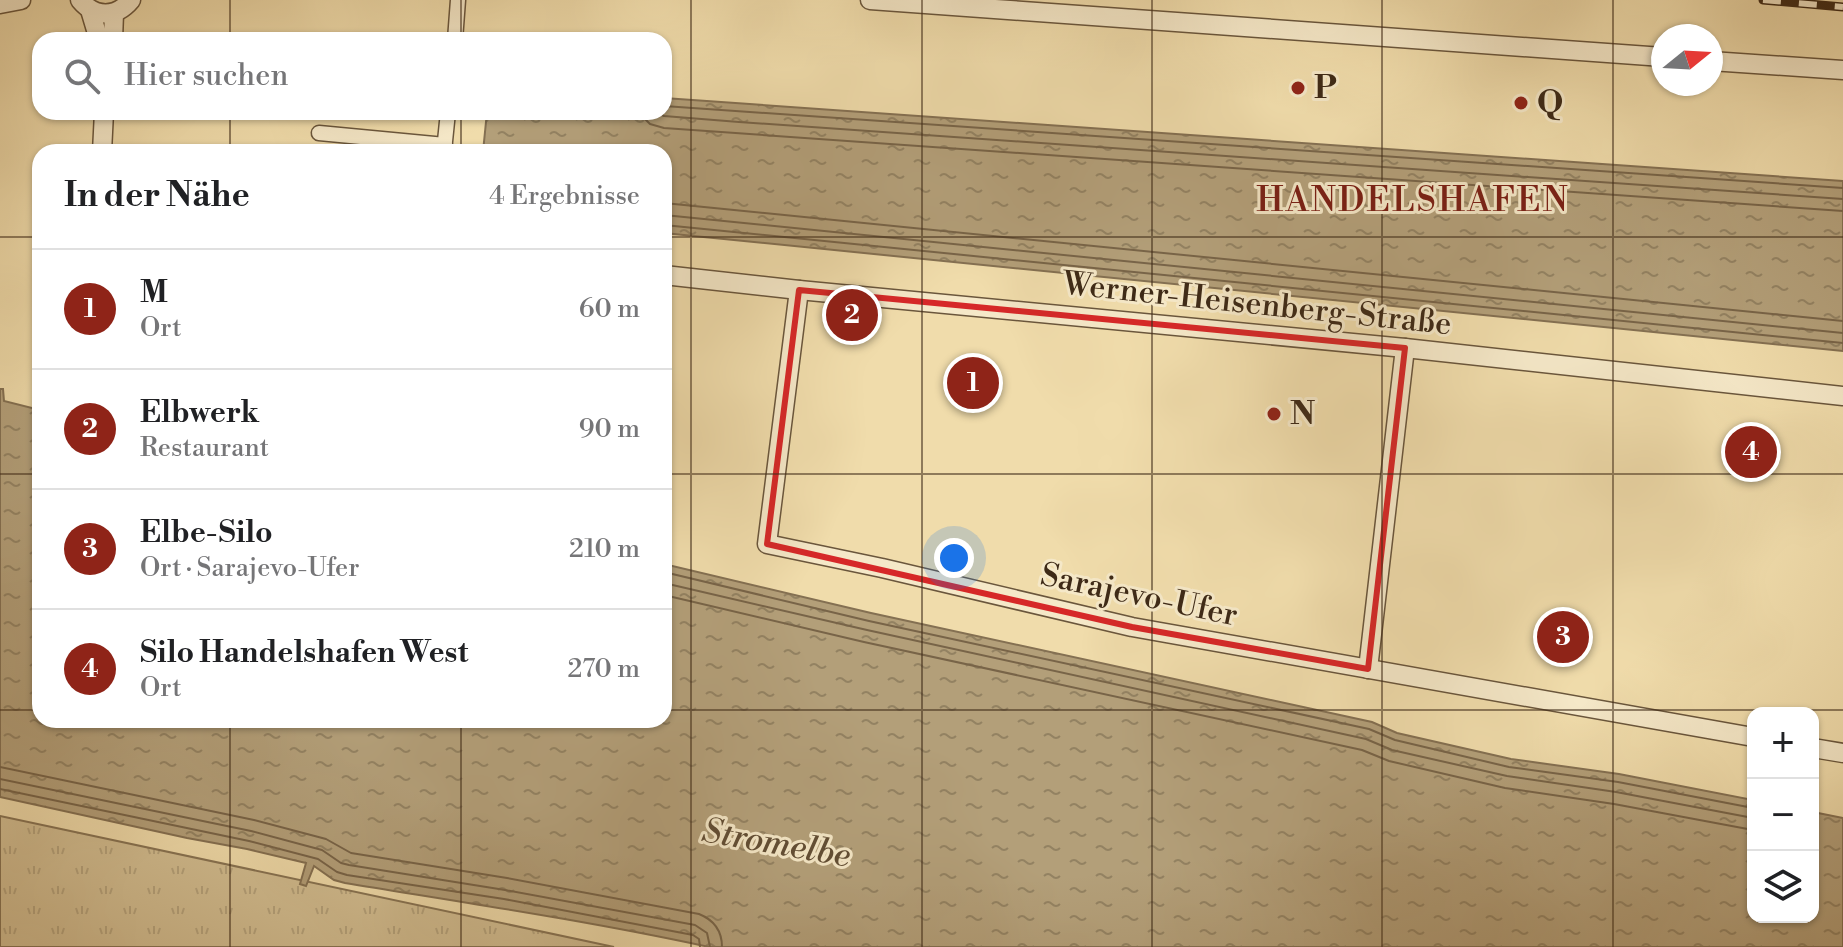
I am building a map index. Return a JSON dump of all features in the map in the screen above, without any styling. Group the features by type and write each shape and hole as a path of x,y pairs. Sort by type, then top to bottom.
{"street":[{"path":"0,4 21,0"},
{"path":"85,5 102,14 114,13 131,0"},
{"path":"456,32 458,0"},
{"path":"870,0 1651,56"},
{"path":"85,5 96,32"},
{"path":"113,32 114,13"},
{"path":"1723,62 1843,70"},
{"path":"102,144 104,120"},
{"path":"445,144 447,120"},
{"path":"319,133 411,144"},
{"name":"Werner-Heisenberg-Straße","path":"672,276 1405,348 1843,396"},
{"name":"Sarajevo-Ufer","path":"799,290 767,544 1132,627 1747,736"},
{"path":"1368,669 1405,348"},
{"path":"1819,749 1843,753"}],"highlighted area":[{"path":"799,290 1405,348 1368,669 1132,627 767,544"}],"green space":[{"path":"0,816 614,947 0,947"}],"water":[{"path":"672,99 1843,181 1843,351 672,234 672,144 484,144 486,120 672,120"},
{"name":"Stromelbe","path":"0,389 3,389 4,401 32,408 32,728 672,728 672,566 871,613 1372,722 1397,733 1511,759 1619,774 1747,799 1747,923 1819,923 1819,813 1843,818 1843,947 709,947 345,883 334,880 314,866 306,886 300,884 306,863 0,797"}],"railway":[{"path":"1763,0 1843,7"}],"place":[{"name":"P","path":"1298,88"},
{"name":"Q","path":"1521,103"},
{"name":"Elbwerk","path":"852,315"},
{"name":"M","path":"973,383"},
{"name":"N","path":"1274,414"},
{"name":"Silo Handelshafen West","path":"1751,452"},
{"name":"Elbe-Silo","path":"1563,637"}],"district":[{"name":"HANDELSHAFEN","path":"1413,201"}]}
